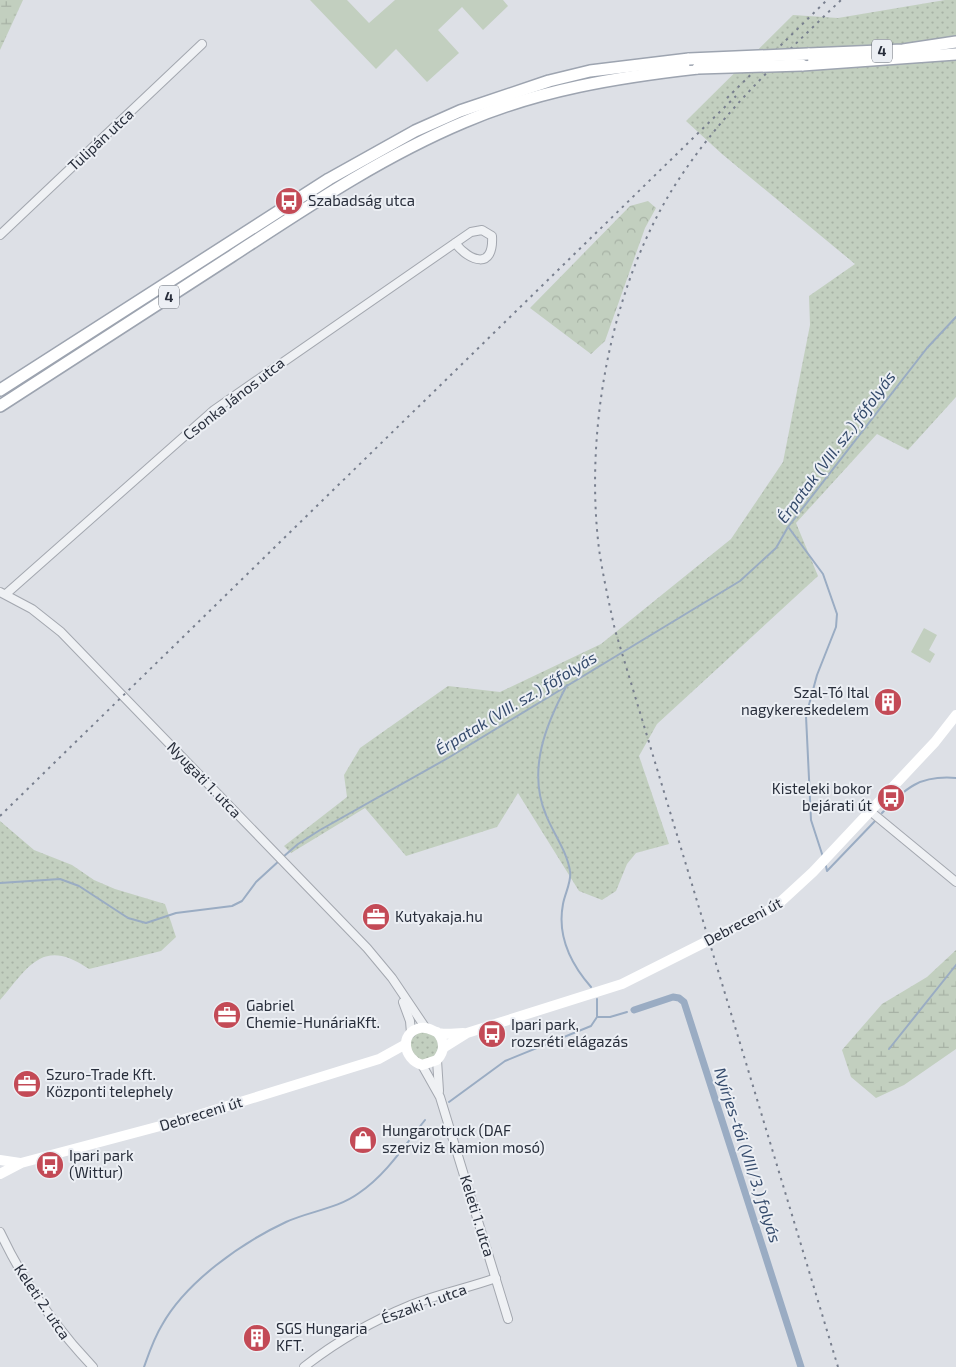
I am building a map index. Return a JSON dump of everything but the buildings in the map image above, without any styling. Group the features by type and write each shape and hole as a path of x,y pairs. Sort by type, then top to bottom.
{"main road":[{"name":"4","path":"0,390 329,179 414,131 460,111 549,81 590,70 689,59 903,50 956,42"},
{"name":"4","path":"0,406 337,188 417,144 465,121 557,91 636,75 698,68 802,65 956,54"}],"street":[{"name":"Tulipán utca","path":"0,235 202,44"},
{"name":"Csonka János utca","path":"3,593 214,410 455,243 471,232 482,230 492,236 491,251 488,256 479,259 470,258 455,243"},
{"name":"Nyugati 1. utca","path":"3,593 32,609 62,632 367,948 425,1027"},
{"name":"Debreceni út","path":"467,1032 622,984 770,910 794,891 935,742 956,715"},
{"path":"870,811 956,882"},
{"name":"Nyugati 1. utca","path":"395,984 410,1021 411,1033"},
{"path":"379,1059 406,1044 411,1033 425,1027 437,1032 467,1032"},
{"path":"437,1032 442,1039 443,1048"},
{"path":"440,1098 437,1060 443,1048 467,1032"},
{"path":"406,1044 411,1059"},
{"name":"Debreceni út","path":"21,1163 180,1121 379,1059"},
{"path":"379,1059 411,1059 422,1064 440,1098"},
{"path":"422,1064 437,1060"},
{"name":"Keleti 1. utca","path":"440,1098 508,1319"},
{"path":"0,1160 21,1163"},
{"path":"0,1174 21,1163"},
{"name":"Keleti 2. utca","path":"0,1232 16,1266 43,1309 67,1340 93,1367"},
{"name":"Északi 1. utca","path":"304,1367 343,1339 390,1314 428,1299 496,1278"}],"green space":[{"path":"0,0 23,0 0,50"},
{"path":"310,0 347,0 369,23 395,0 503,0 508,6 483,30 462,7 438,30 459,53 427,82 396,49 376,69"},
{"path":"945,0 956,0 956,397 908,450 877,434 796,523 818,576 657,724 639,756 669,844 636,853 627,864 616,891 602,900 579,891 518,793 497,827 406,856 365,808 291,853 284,846 347,797 344,775 360,748 448,686 500,692 601,644 731,539 783,462 810,325 809,296 855,264 722,154 686,121 793,15 838,18"},
{"path":"648,201 656,208 645,228 605,341 591,354 530,308 630,206"},
{"path":"924,628 937,635 929,650 935,654 930,663 911,652"},
{"path":"0,821 34,850 72,865 94,880 115,889 165,904 176,937 161,951 89,969 73,960 60,956 48,956 38,960 29,967 0,1000"},
{"path":"956,950 956,1049 904,1085 876,1098 851,1077 842,1050 882,1004 927,977"},
{"path":"424,1032 434,1036 438,1046 434,1056 424,1060 414,1056 410,1046 414,1036"}],"waterway":[{"name":"Érpatak (VIII. sz.) főfolyás","path":"283,857 298,844 320,830 448,758 740,581 776,548 788,527 927,348 956,317"},
{"path":"789,528 823,574 837,614 836,627 817,675 806,716 811,820 823,857"},
{"path":"567,685 546,731 539,764 538,781 546,815 563,849 570,871 562,915 564,938 571,958 591,987"},
{"path":"882,813 898,797 914,785 932,779 956,778"},
{"path":"826,866 827,871 876,820"},
{"name":"Érpatak (VIII. sz.) főfolyás","path":"0,883 60,879 79,886 128,918 146,923 176,913 232,906 242,901 256,882 280,860"},
{"path":"889,1049 956,965"},
{"name":"Nyírjes-tói (VIII/3.) folyás","path":"634,1010 673,997 679,998 684,1002 801,1367"},
{"path":"449,1102 505,1061 591,1026 597,1017 597,999"},
{"name":"Nyírjes-tói (VIII/3.) folyás","path":"598,1017 610,1017 627,1012"},
{"path":"144,1367 154,1340 172,1309 200,1279 233,1252 269,1231 295,1218 342,1203 369,1186 386,1169 425,1120"}],"railway":[{"path":"727,98 827,0"},
{"path":"838,1367 615,630 599,549 595,502 600,404 609,355 621,307 637,260 657,216 681,176 717,128 756,84 841,0"},
{"path":"0,816 736,96"}],"place":[{"name":"Szabadság utca","path":"289,201"},
{"name":"Szal-Tó Ital nagykereskedelem","path":"888,702"},
{"name":"Kisteleki bokor bejárati út","path":"891,798"},
{"name":"Kutyakaja.hu","path":"376,917"},
{"name":"Gabriel Chemie-HunáriaKft.","path":"227,1015"},
{"name":"Ipari park, rozsréti elágazás","path":"492,1034"},
{"name":"Szuro-Trade Kft. Központi telephely","path":"27,1084"},
{"name":"Hungarotruck (DAF szerviz & kamion mosó)","path":"363,1140"},
{"name":"Ipari park (Wittur)","path":"50,1165"},
{"name":"SGS Hungaria KFT.","path":"257,1338"}]}
